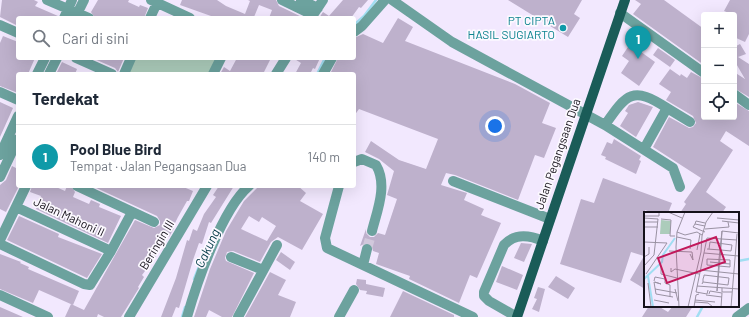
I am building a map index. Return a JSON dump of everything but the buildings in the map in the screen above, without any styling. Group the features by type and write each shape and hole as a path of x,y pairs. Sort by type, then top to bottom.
{"main road":[{"name":"Jalan Pegangsaan Dua","path":"517,317 625,0"}],"street":[{"path":"47,0 68,9 76,15 84,0"},
{"path":"282,0 316,10"},
{"path":"301,0 316,10"},
{"path":"356,30 362,26 385,0"},
{"path":"392,0 452,42 586,113 644,149 673,168 680,187"},
{"path":"150,16 154,1 186,16"},
{"path":"620,14 701,71"},
{"path":"0,25 16,32"},
{"path":"38,72 44,60"},
{"path":"50,72 56,60"},
{"path":"80,60 108,72"},
{"path":"125,72 130,60"},
{"path":"214,72 220,60"},
{"path":"277,72 285,60"},
{"path":"324,72 331,60"},
{"path":"0,92 16,99"},
{"path":"605,125 630,96 638,94 646,96 690,122"},
{"path":"737,96 749,105"},
{"path":"644,149 667,108"},
{"path":"0,177 16,122"},
{"path":"6,153 16,141"},
{"path":"356,161 362,159 376,165 382,178 379,203 372,231"},
{"path":"453,181 550,219"},
{"path":"0,240 25,188"},
{"path":"81,188 154,222"},
{"name":"Beringin III","path":"129,317 204,188"},
{"path":"187,317 193,295 205,264 226,217 234,204 247,188"},
{"path":"338,188 325,238 330,250 473,317"},
{"name":"Jalan Mahoni II","path":"16,207 111,251"},
{"path":"0,244 87,285 92,283 132,212"},
{"path":"517,317 489,301 484,296 484,292 504,245 510,239 522,236 543,241"},
{"path":"238,317 277,245"},
{"path":"363,265 367,249"},
{"path":"231,257 264,270"},
{"path":"339,317 354,290"},
{"path":"0,295 48,317"}],"green space":[{"path":"134,60 217,60 211,72 129,72"}],"waterway":[{"name":"Cakung","path":"356,23 364,16 376,0"},
{"name":"Cakung","path":"318,72 324,60"},
{"name":"Cakung","path":"194,279 206,249"},
{"path":"739,261 749,259"},
{"name":"Cakung","path":"182,317 185,307"},
{"path":"697,317 702,307"}],"tunnel":[{"path":"367,249 372,231"}],"place":[{"name":"PT CIPTA HASIL SUGIARTO","path":"563,28"},
{"name":"Pool Blue Bird","path":"638,59"}]}
